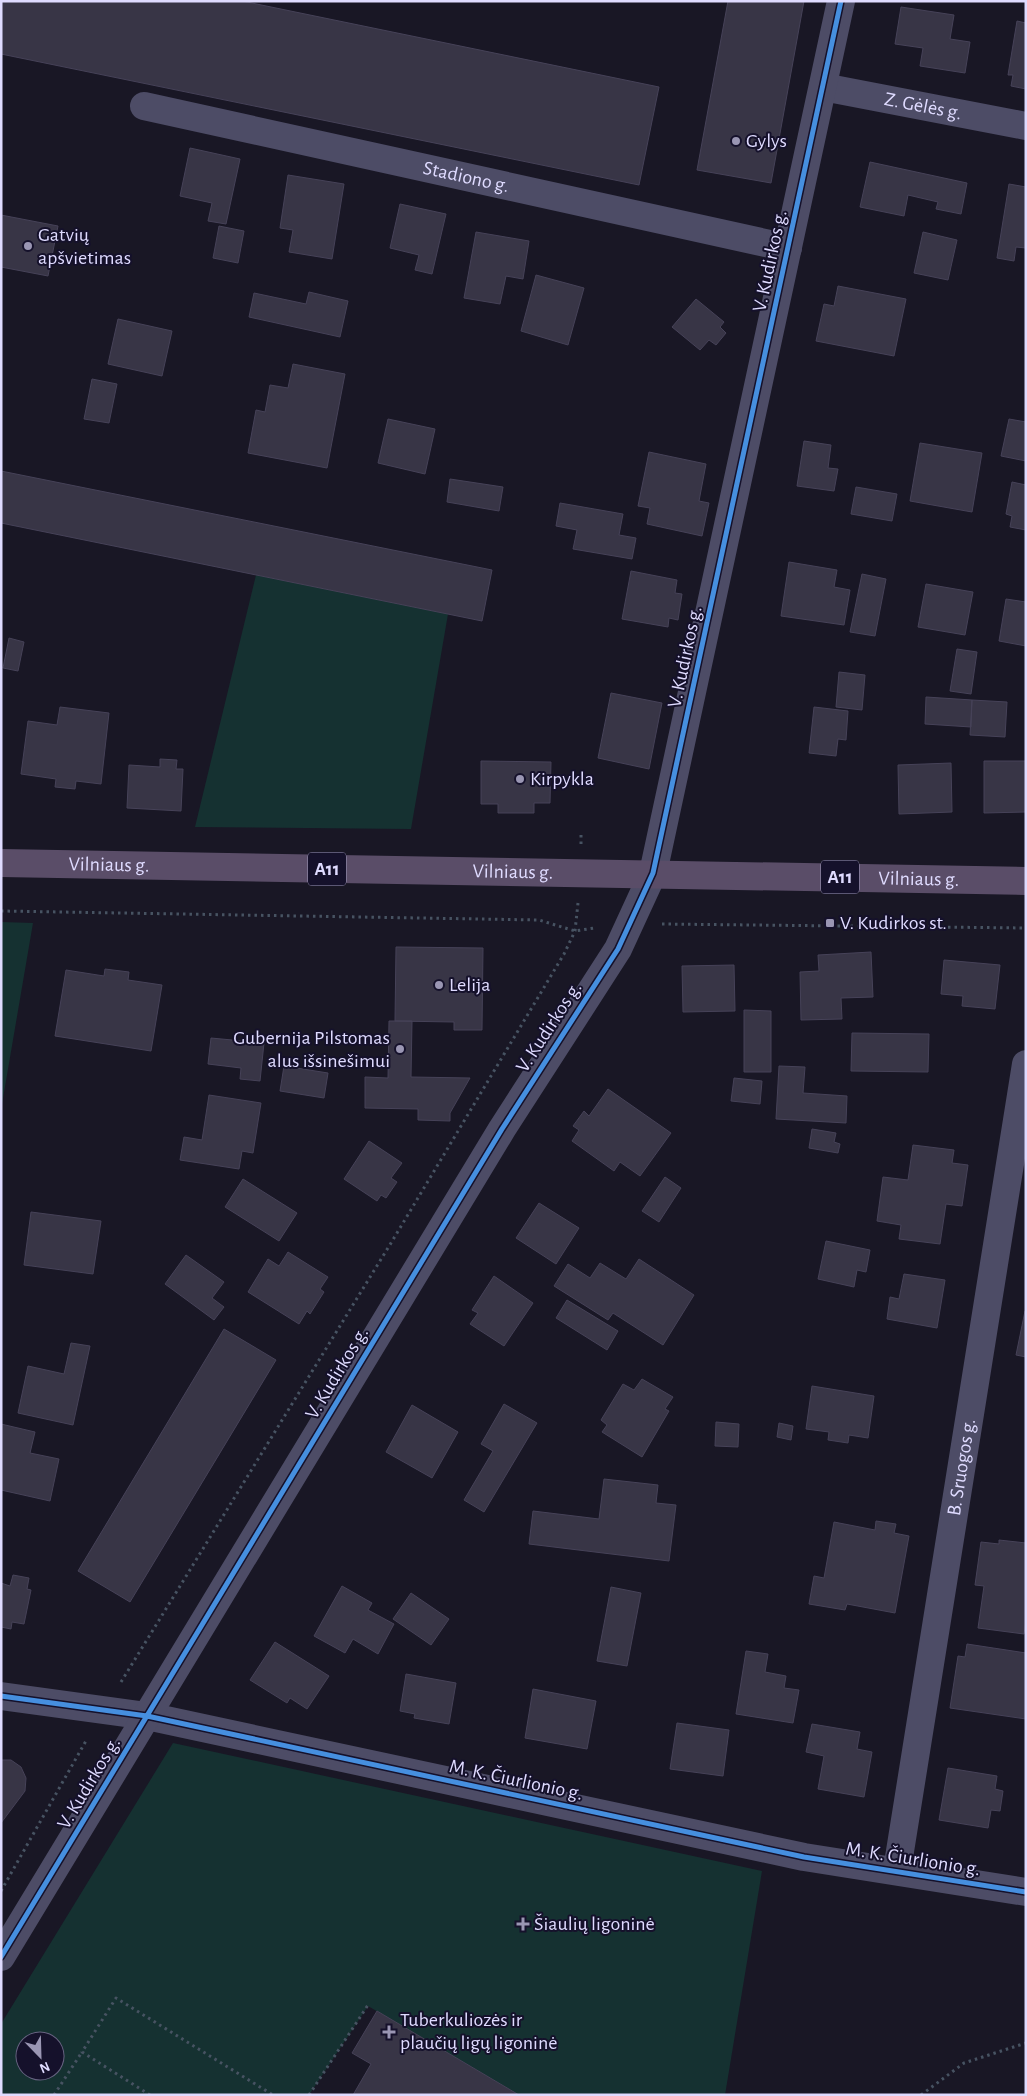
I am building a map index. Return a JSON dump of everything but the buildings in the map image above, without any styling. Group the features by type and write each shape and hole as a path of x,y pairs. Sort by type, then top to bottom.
{"highway":[{"name":"Vilniaus g.","path":"1,863 1026,881"}],"street":[{"name":"V. Kudirkos g.","path":"1,1957 502,1129 618,949 654,873 839,14"},
{"name":"Z. Gėlės g.","path":"823,87 1026,126"},
{"name":"Stadiono g.","path":"144,106 788,248"},
{"name":"B. Sruogos g.","path":"897,1870 1026,1064"},
{"name":"M. K. Čiurlionio g.","path":"1,1696 147,1716 804,1857 897,1870 1026,1892"}],"path":[{"path":"1,1891 103,1710 391,1243 564,954 575,931 578,896"},
{"path":"1,911 539,920 575,931 629,923 1026,928"},
{"path":"54,2095 116,1998 273,2095"},
{"path":"309,2095 368,2005"},
{"path":"921,2095 964,2063 1026,2043"},
{"path":"82,2052 150,2095"}],"green space":[{"path":"256,575 448,614 411,829 195,827"},
{"path":"1,922 33,923 1,1110"},
{"name":"Šiaulių ligoninė","path":"173,1743 762,1871 725,2095 519,2095 368,2006 309,2095 1,2095 1,2024"}],"cycle path":[{"path":"1,1957 502,1129 618,949 653,873 841,1"},
{"path":"1,1696 147,1716 804,1857 1026,1892"}],"place":[{"name":"Gylys","path":"736,141"},
{"name":"Gatvių apšvietimas","path":"28,246"},
{"name":"Kirpykla","path":"520,779"},
{"name":"V. Kudirkos st.","path":"830,923"},
{"name":"Lelija","path":"439,985"},
{"name":"Gubernija Pilstomas alus išsinešimui","path":"400,1049"},
{"name":"Šiaulių ligoninė","path":"523,1924"},
{"name":"Tuberkuliozės ir plaučių ligų ligoninė","path":"389,2032"}]}
